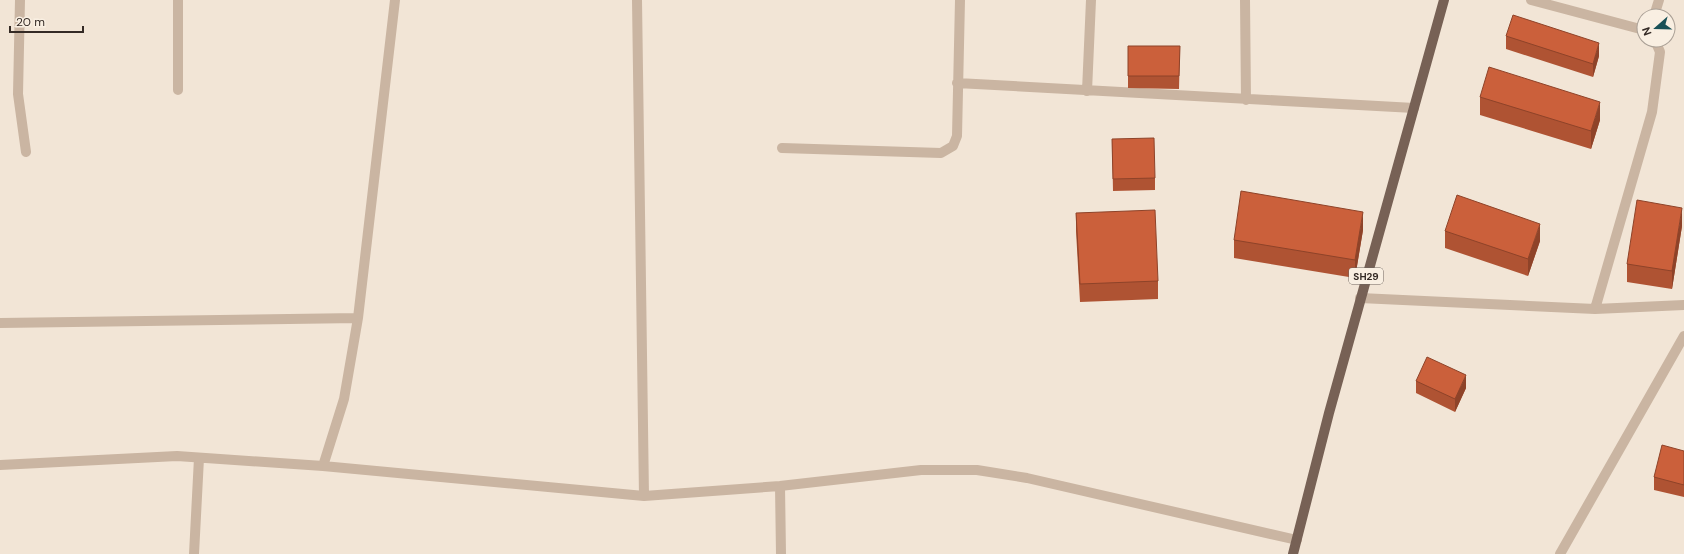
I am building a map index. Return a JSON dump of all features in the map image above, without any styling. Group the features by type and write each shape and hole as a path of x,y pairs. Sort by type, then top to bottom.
{"main road":[{"name":"SH29","path":"1293,554 1360,298 1444,0"}],"street":[{"path":"20,0 18,94 26,152"},
{"path":"178,0 178,90"},
{"path":"324,466 344,399 358,318 395,0"},
{"path":"638,0 644,496"},
{"path":"782,148 947,151 953,146 957,136 960,0"},
{"path":"1087,91 1091,0"},
{"path":"1245,0 1246,100"},
{"path":"1531,0 1636,28"},
{"path":"1595,309 1652,112 1660,52 1658,48"},
{"path":"958,83 1246,100 1414,108"},
{"path":"1360,298 1595,309 1684,305"},
{"path":"0,323 358,318"},
{"path":"1560,554 1684,336"},
{"path":"0,465 177,456 324,466 644,496 780,486 921,470 978,470 1070,487 1297,540"},
{"path":"194,554 199,458"},
{"path":"780,486 781,554"}],"building":[{"path":"1513,15 1599,43 1593,64 1506,36"},
{"path":"1128,46 1180,46 1179,76 1128,76"},
{"path":"1489,67 1600,102 1591,131 1480,97"},
{"path":"1154,138 1155,178 1113,179 1112,139"},
{"path":"1241,191 1363,212 1355,260 1234,240"},
{"path":"1457,195 1540,224 1528,259 1445,231"},
{"path":"1637,200 1682,208 1672,271 1627,264"},
{"path":"1155,210 1158,281 1080,284 1076,213"},
{"path":"1427,357 1466,375 1455,399 1416,381"},
{"path":"1662,445 1684,451 1684,485 1654,477"}]}
